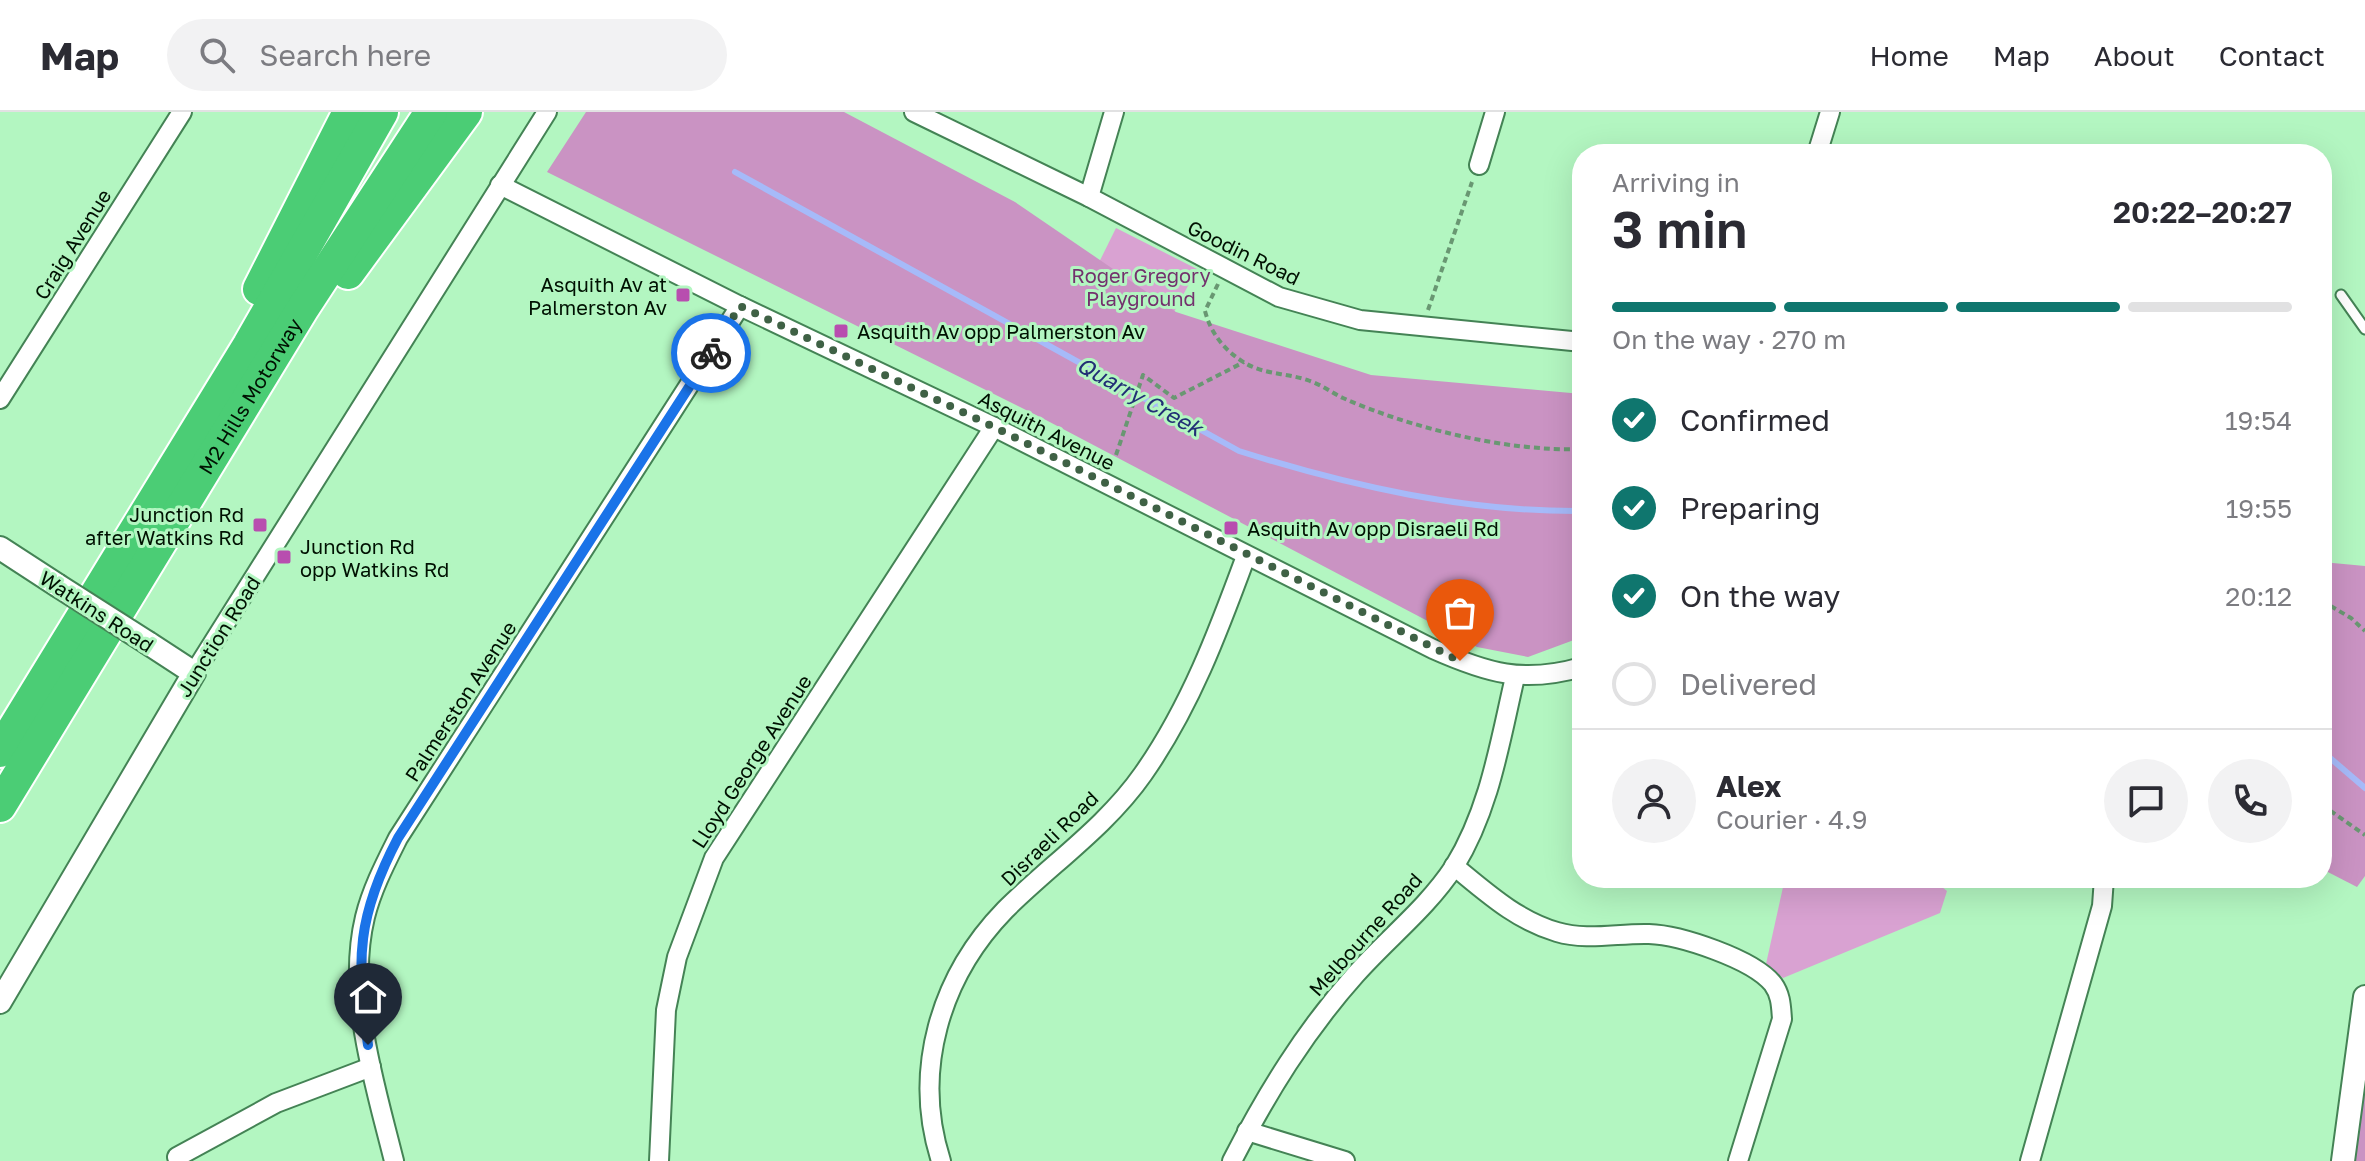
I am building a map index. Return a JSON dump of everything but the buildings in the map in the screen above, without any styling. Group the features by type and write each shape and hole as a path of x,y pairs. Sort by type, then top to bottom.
{"highway":[{"path":"158,492 349,112"},
{"name":"M2 Hills Motorway","path":"0,751 249,345 382,112"},
{"name":"M2 Hills Motorway","path":"0,806 312,295 431,112"},
{"path":"147,565 358,259 466,112"}],"street":[{"name":"Craig Avenue","path":"0,399 182,112"},
{"name":"Junction Road","path":"0,1002 194,673 547,112"},
{"name":"Goodin Road","path":"914,112 1292,301 1360,320 1572,341"},
{"path":"1089,197 1114,112"},
{"path":"1479,165 1495,112"},
{"path":"1820,144 1830,112"},
{"name":"Asquith Avenue","path":"500,185 740,306 994,427 1433,649 1489,671 1515,677 1572,668"},
{"name":"Palmerston Avenue","path":"394,1161 371,1067 359,957 365,918 378,876 398,838 740,306"},
{"name":"Lloyd George Avenue","path":"659,1161 666,1010 677,957 714,858 994,427"},
{"name":"Watkins Road","path":"0,548 194,673"},
{"name":"Disraeli Road","path":"941,1161 934,1138 929,1084 935,1027 960,968 1004,912 1087,837 1142,776 1184,708 1212,649 1246,556"},
{"name":"Melbourne Road","path":"1232,1161 1276,1079 1310,1028 1358,972 1416,915 1454,866 1479,817 1491,781 1515,677"},
{"path":"1454,866 1508,910 1530,923 1560,933 1591,937 1649,934 1679,937 1748,966 1774,985 1781,1000 1782,1019 1738,1161"},
{"path":"2030,1161 2102,906 2103,888"},
{"path":"2343,1161 2365,997"},
{"path":"177,1157 276,1103 371,1067"},
{"path":"1247,1131 1345,1161"}],"lane":[{"path":"2341,295 2365,329"}],"path":[{"path":"1423,326 1479,165"},
{"path":"1227,270 1205,311 1210,330 1244,362 1263,371 1314,382 1343,398 1410,421 1540,451 1572,449"},
{"path":"1116,455 1143,375 1174,398 1244,362"},
{"path":"2332,607 2365,631"},
{"path":"2332,812 2365,835"}],"green space":[{"name":"Roger Gregory Playground","path":"1116,228 1197,269 1159,340 1079,303"},
{"path":"1783,888 1943,888 1947,891 1940,913 1783,978 1766,964"}],"shaded area":[{"path":"586,112 844,112 1015,202 1176,312 1371,375 1572,393 1572,641 1528,657 1477,647 1044,419 547,172"},
{"path":"2332,563 2365,566 2365,876 2357,887 2332,874"},
{"path":"2365,1069 2365,1161 2352,1161"}],"waterway":[{"name":"Quarry Creek","path":"735,172 1239,451 1365,486 1451,502 1572,511"},
{"name":"Quarry Creek","path":"2332,760 2365,788"}],"way so far":[{"path":"711,353 740,306 994,427 1460,661"}],"place":[{"name":"Asquith Av at Palmerston Av","path":"683,295"},
{"name":"Asquith Av opp Palmerston Av","path":"841,331"},
{"name":"Junction Rd after Watkins Rd","path":"260,525"},
{"name":"Asquith Av opp Disraeli Rd","path":"1231,528"},
{"name":"Junction Rd opp Watkins Rd","path":"284,557"}],"route":[{"path":"368,1045 359,957 365,918 378,876 398,838 711,353"}]}
